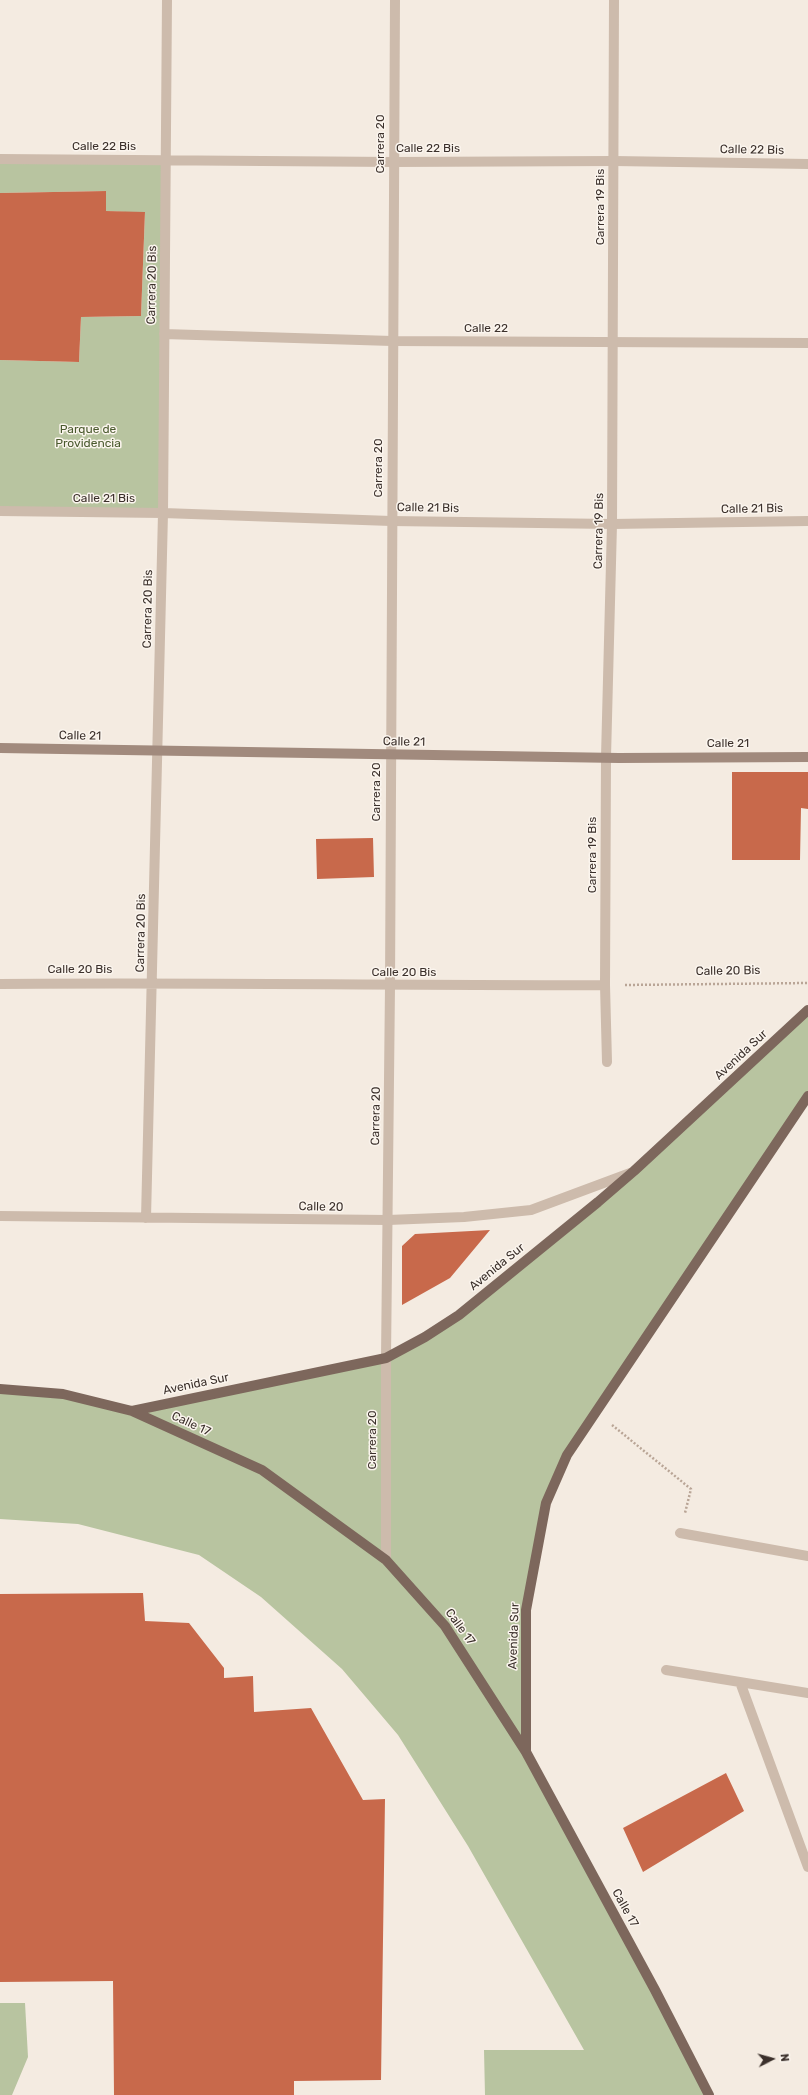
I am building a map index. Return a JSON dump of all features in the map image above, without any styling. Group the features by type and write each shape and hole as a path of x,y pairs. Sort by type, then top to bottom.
{"main road":[{"name":"Calle 21","path":"0,748 390,755 808,757"},
{"name":"Avenida Sur","path":"132,1411 386,1358 425,1337 459,1315 634,1171 808,1010"},
{"name":"Avenida Sur","path":"526,1752 526,1610 546,1503 567,1455 808,1096"},
{"name":"Calle 17","path":"0,1389 63,1394 132,1411 262,1470 386,1560 445,1626 526,1752 710,2095"}],"street":[{"name":"Carrera 20 Bis","path":"146,1218 153,983 163,513 167,0"},
{"name":"Carrera 20","path":"386,1560 395,0"},
{"name":"Carrera 19 Bis","path":"607,1062 605,986 606,757 612,524 614,0"},
{"name":"Calle 22 Bis","path":"0,159 394,162 614,161 808,164"},
{"name":"Calle 22","path":"164,334 392,341 808,344"},
{"name":"Calle 21 Bis","path":"0,511 163,513 391,521 612,524 808,521"},
{"name":"Calle 20 Bis","path":"0,984 153,983 390,986 605,986"},
{"name":"Calle 20","path":"0,1216 388,1220 464,1216 531,1210 634,1171"},
{"path":"680,1533 808,1556"},
{"path":"666,1670 808,1693"},
{"path":"740,1682 808,1867"}],"path":[{"name":"Calle 20 Bis","path":"605,986 808,983"},
{"path":"596,1411 691,1489"}],"green space":[{"name":"Parque de Providencia","path":"0,159 167,160 163,513 0,511 0,360 79,362 81,317 141,316 145,213 106,211 106,191 0,193"},
{"path":"808,1010 808,1096 567,1455 546,1503 526,1610 526,1752 709,2095 485,2095 484,2050 584,2050 468,1846 398,1735 342,1669 261,1597 199,1555 78,1524 0,1519 0,1389 63,1394 132,1411 355,1364 425,1337 598,1202"},
{"path":"0,2003 25,2003 28,2057 12,2095 0,2095"}],"building":[{"path":"106,191 106,211 145,212 141,316 81,317 79,362 0,360 0,193"},
{"path":"732,772 808,772 808,809 801,808 800,860 732,860"},
{"path":"373,838 374,877 317,879 316,839"},
{"path":"490,1230 450,1278 402,1305 402,1246 415,1234"},
{"path":"143,1593 145,1621 189,1623 224,1668 224,1678 253,1676 254,1712 311,1708 363,1800 385,1799 381,2080 294,2081 294,2095 114,2095 113,1981 0,1982 0,1594"},
{"path":"726,1773 744,1811 643,1872 623,1828"}]}
